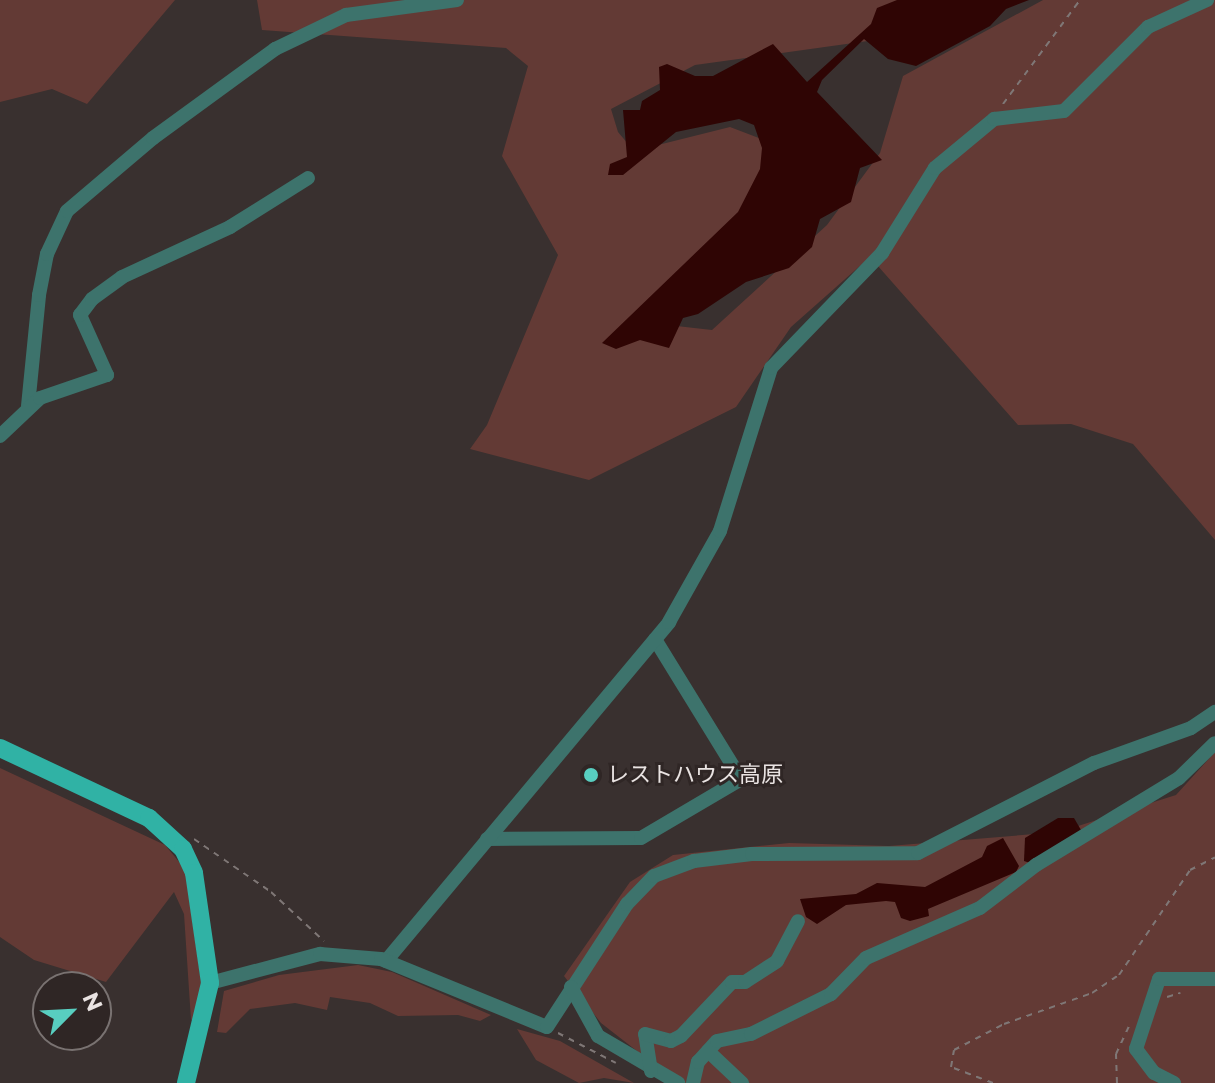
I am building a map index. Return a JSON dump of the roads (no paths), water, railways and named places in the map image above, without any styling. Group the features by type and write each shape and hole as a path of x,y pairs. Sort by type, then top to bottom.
{"main road":[{"path":"0,748 149,818 170,833 194,873 210,983 186,1083"}],"street":[{"path":"28,406 39,295 47,254 67,211 242,71 352,7 457,0"},
{"path":"386,961 655,639 720,531 771,368 882,253 935,168 994,119 1064,111 1148,27 1207,0"},
{"path":"0,436 28,406 107,375 80,315 92,299 122,277 230,227 308,178"},
{"path":"487,839 641,838 741,779 655,639"},
{"path":"210,983 320,954 386,961 547,1027 627,904 654,876 680,864 752,854 918,853 1094,763 1191,728 1215,712"},
{"path":"693,1083 698,1062 717,1041 751,1034 831,994 866,958 980,908 1036,865 1179,778 1215,743"},
{"path":"651,1071 645,1034 671,1041 681,1036 732,982 745,982 777,961 798,921"},
{"path":"1174,1083 1154,1073 1136,1049 1159,979 1215,979"},
{"path":"571,987 598,1036 651,1071 678,1083"},
{"path":"708,1051 742,1083"}],"place":[{"name":"レストハウス高原","path":"591,775"}]}
